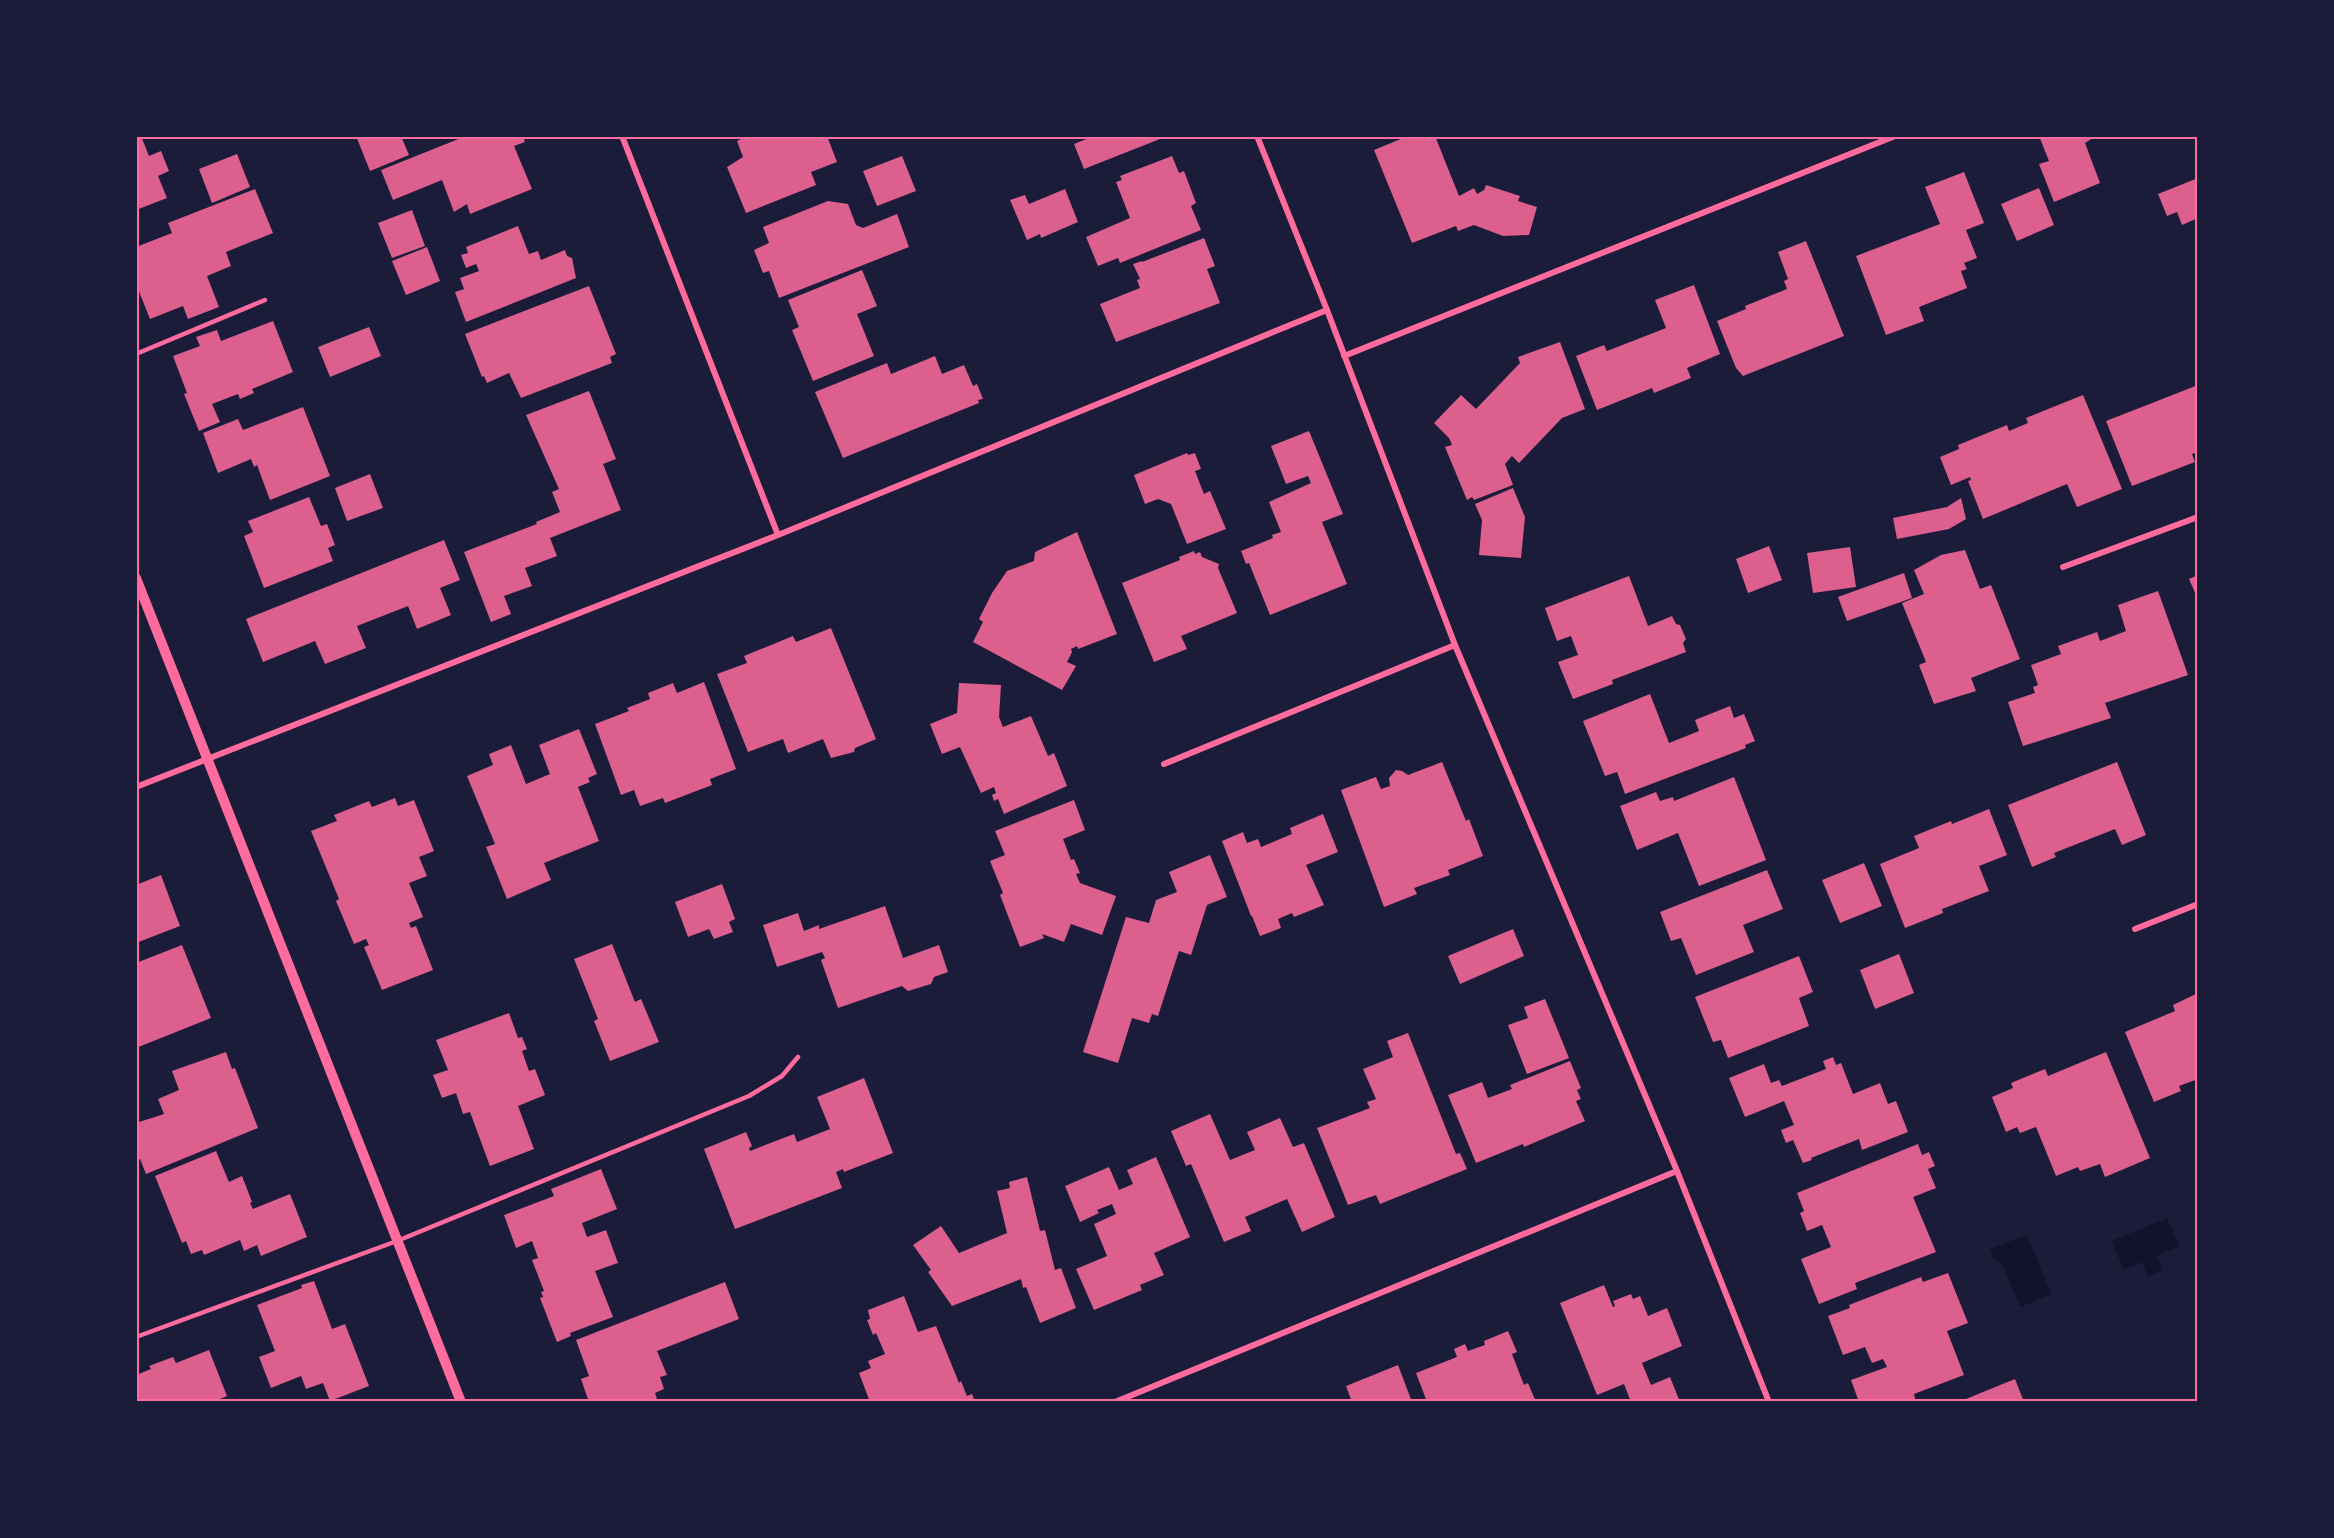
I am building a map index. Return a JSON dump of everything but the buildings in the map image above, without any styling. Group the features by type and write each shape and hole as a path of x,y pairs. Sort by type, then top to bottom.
{"street":[{"path":"622,136 778,535"},
{"path":"1257,136 1327,310 1455,645 1677,1171 1769,1401"},
{"path":"1344,356 1895,136"},
{"path":"136,788 778,535 1327,310"},
{"path":"2063,567 2198,517"},
{"path":"136,578 461,1401"},
{"path":"1164,764 1455,645"},
{"path":"2135,929 2198,903"},
{"path":"1115,1401 1677,1171"}],"lane":[{"path":"136,354 265,300"},
{"path":"136,1337 398,1241 749,1096 782,1076 798,1057"}],"shaded area":[{"path":"2167,1218 2179,1246 2157,1256 2163,1270 2148,1276 2142,1262 2124,1270 2112,1241"},
{"path":"2027,1235 2051,1294 2020,1307 2002,1263 1994,1259 1990,1249"}]}
